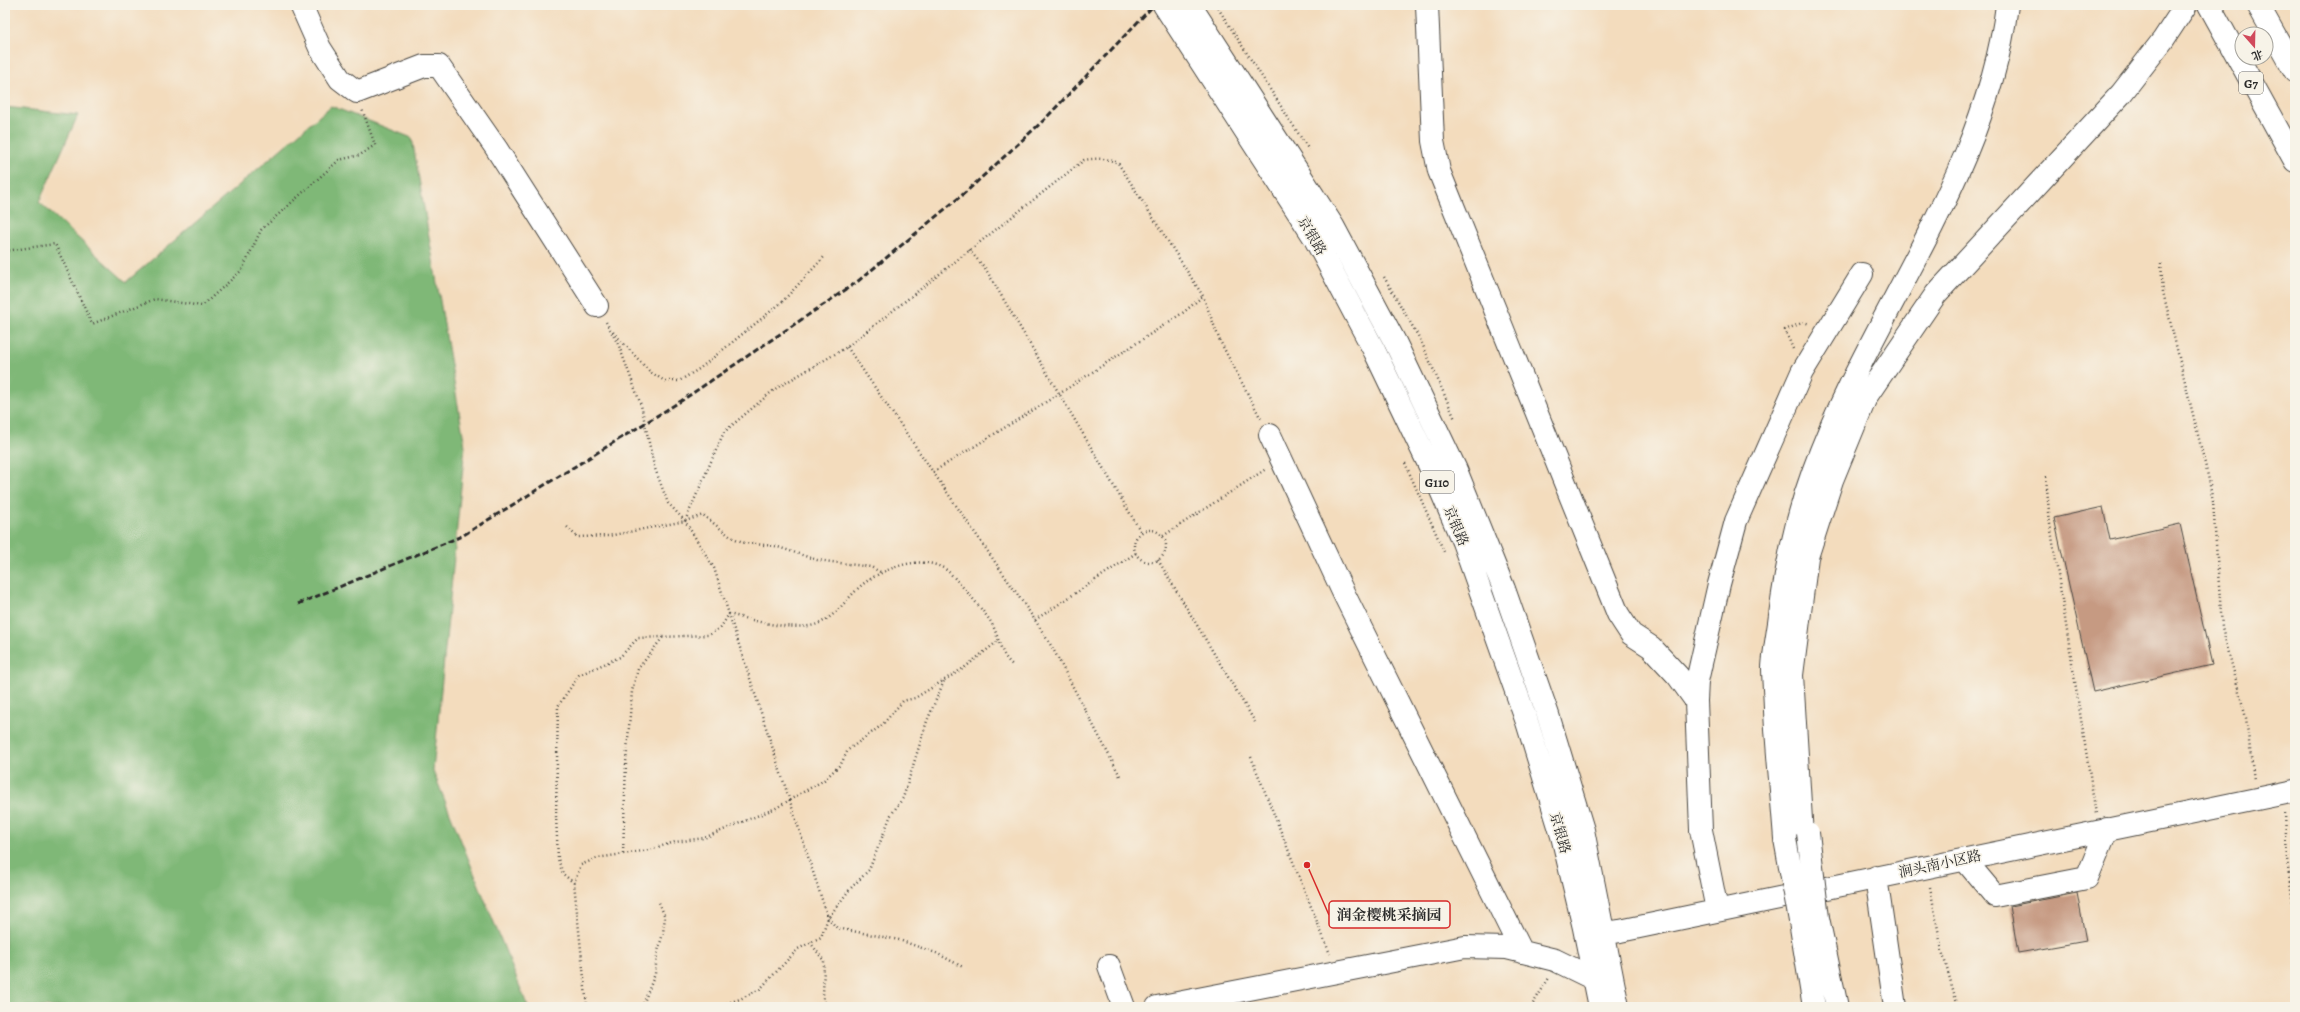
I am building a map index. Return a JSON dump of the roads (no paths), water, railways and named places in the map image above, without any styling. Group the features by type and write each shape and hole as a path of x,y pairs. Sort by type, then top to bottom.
{"main road":[{"path":"301,5 324,55 340,79 357,92 424,66 439,66 496,148 597,306"},
{"name":"京银路","path":"1164,5 1314,237 1375,352 1436,479 1466,549 1527,722 1562,836 1594,929 1618,1007"},
{"name":"京银路","path":"1190,5 1333,226 1395,342 1456,470 1504,589 1548,715 1583,830 1594,929 1594,978 1600,1007"},
{"path":"1427,5 1433,141 1439,171 1618,614 1631,634 1651,647 1678,676 1696,701"},
{"path":"1799,836 1777,743 1773,667 1782,595 1794,534 1813,472 1853,378 1912,268 1962,166 1989,89 2007,5"},
{"path":"1814,1007 1809,920 1799,836 1792,676 1808,557 1832,480 1866,397 1936,294 2121,94 2163,40 2186,5"},
{"path":"1799,836 1795,678 1820,551 1844,480 1876,401 1912,335 1948,289 2006,225 2076,152 2128,92 2169,38 2191,5"},
{"name":"G7","path":"2209,5 2295,161"},
{"path":"2258,5 2295,71"},
{"path":"1716,910 1702,830 1696,701 1699,674 1719,584 1736,521 1802,372 1862,274"},
{"path":"1270,435 1344,594 1522,952"},
{"name":"涧头南小区路","path":"1594,929 1613,932 2290,791"},
{"path":"1964,859 1995,896 2088,878 2103,829"},
{"path":"1876,877 1894,1007"},
{"path":"1809,920 1837,1007"},
{"path":"1156,1007 1465,947 1507,948 1559,962 1594,978"},
{"path":"1109,966 1124,1007"}],"railway":[{"path":"298,604 462,536 681,401 857,282 967,191 1045,119 1154,5"}],"place":[{"name":"润金樱桃采摘园","path":"1307,865"}]}
